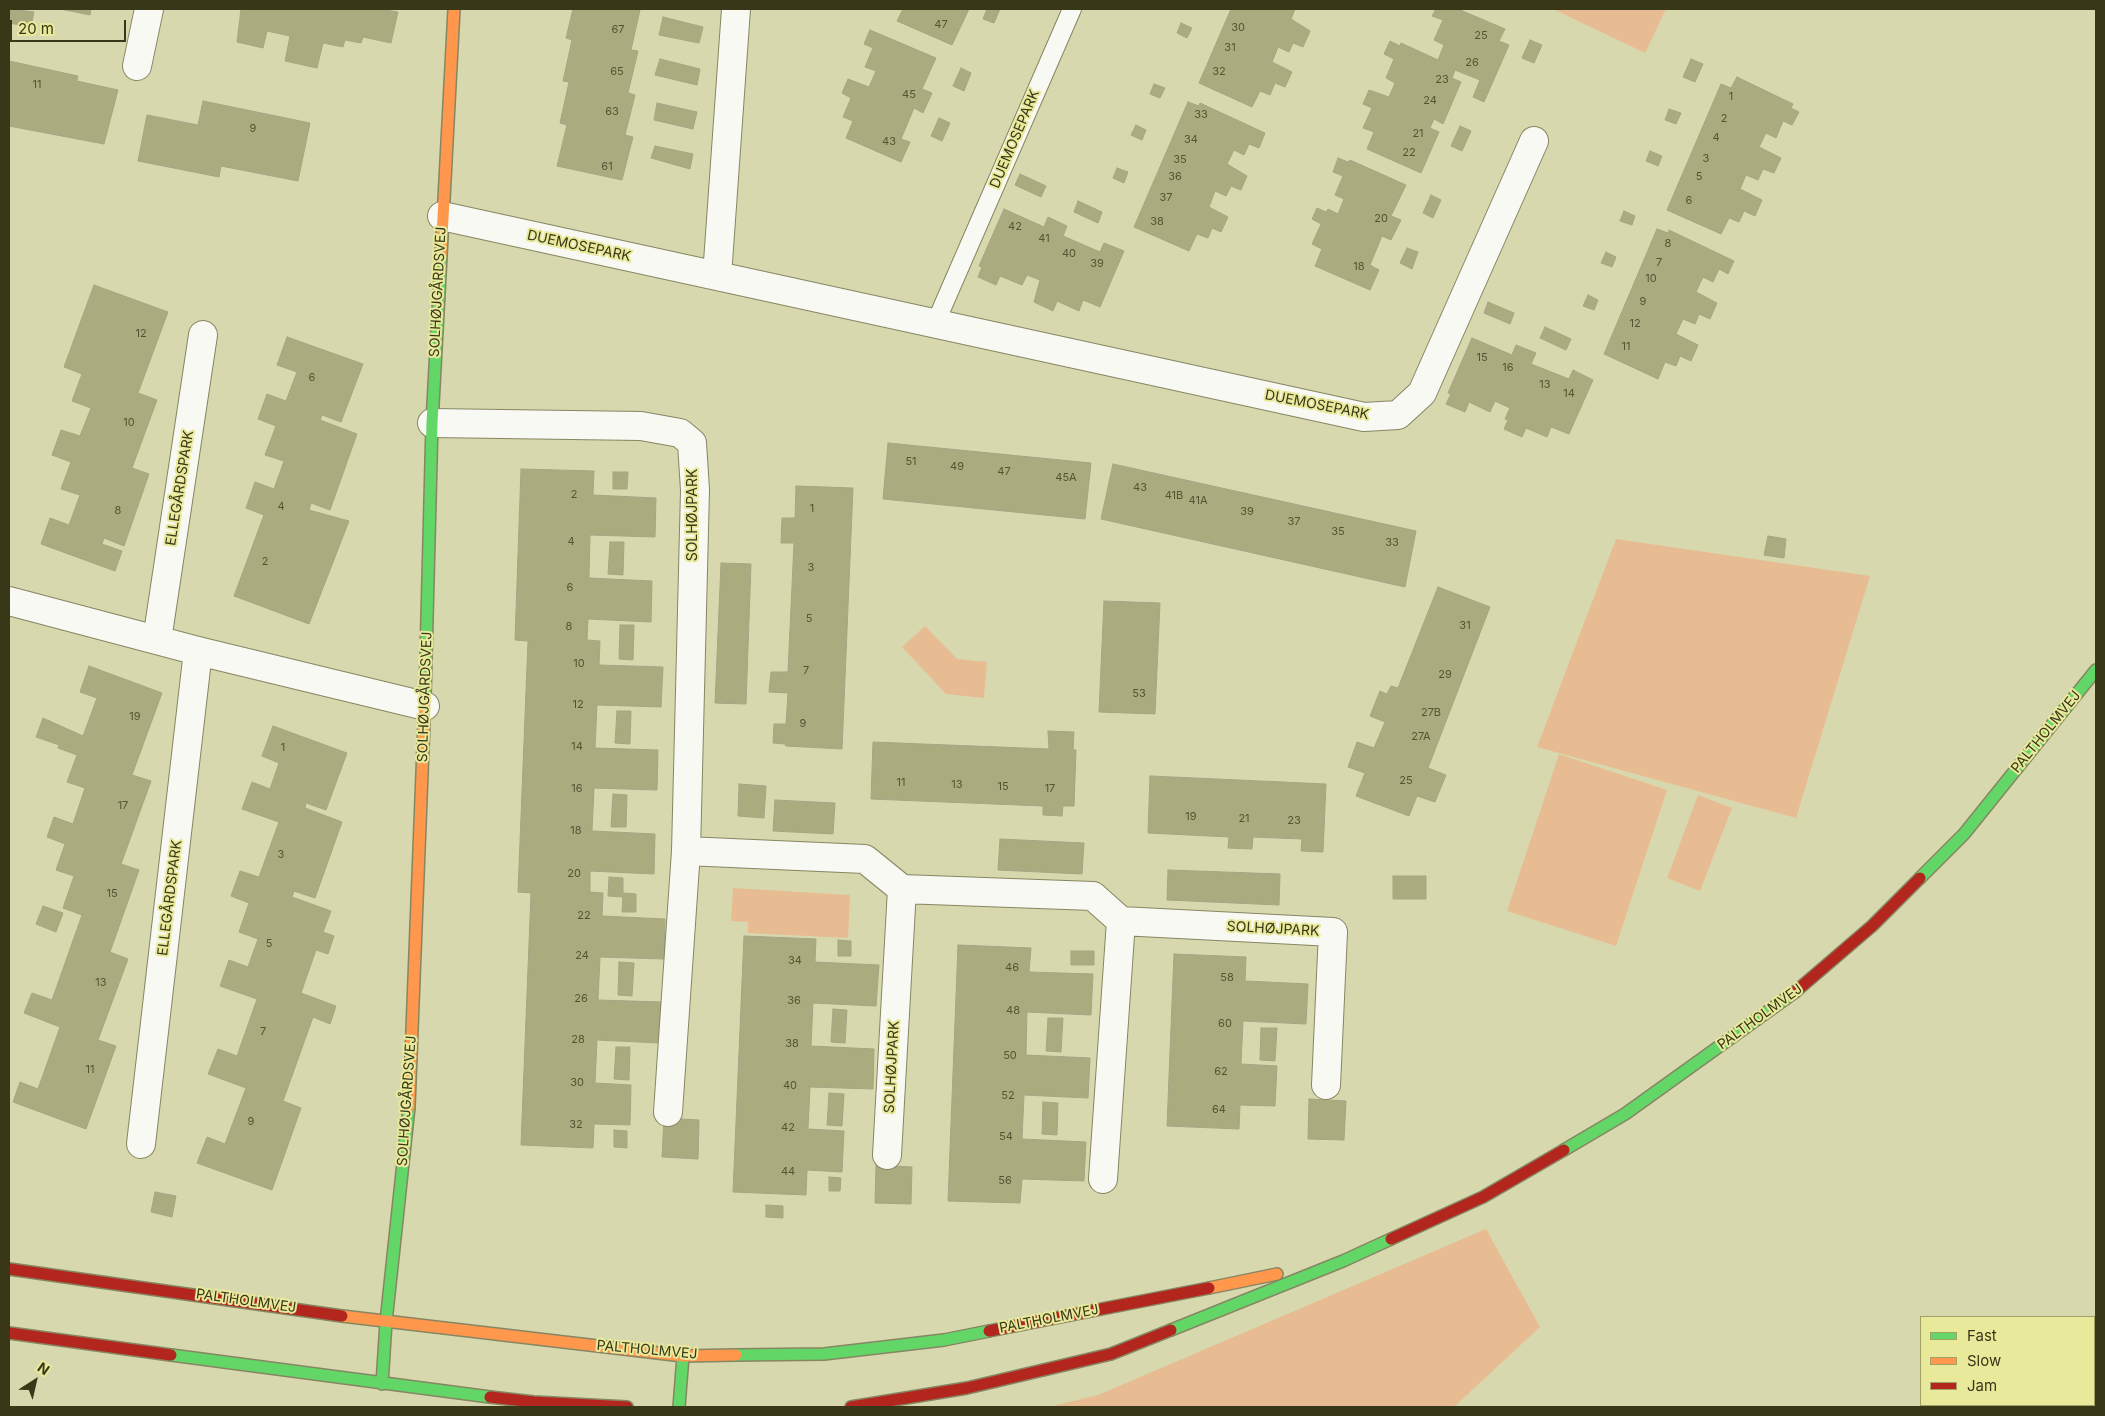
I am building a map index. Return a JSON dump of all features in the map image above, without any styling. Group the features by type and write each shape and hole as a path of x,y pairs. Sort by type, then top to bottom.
{"street":[{"path":"137,66 150,9"},
{"name":"SOLHØJGÅRDSVEJ","path":"382,1384 386,1322 411,1092 425,706 432,424 454,9"},
{"path":"717,276 736,9"},
{"name":"DUEMOSEPARK","path":"442,216 1364,417 1398,415 1422,393 1534,141"},
{"name":"ELLEGÅRDSPARK","path":"157,640 203,335"},
{"name":"SOLHØJPARK","path":"432,424 641,426 680,433 692,443 695,490 686,851 668,1112"},
{"path":"9,601 198,651 425,706"},
{"name":"ELLEGÅRDSPARK","path":"142,1144 198,651"},
{"name":"PALTHOLMVEJ","path":"851,1407 968,1388 1110,1354 1343,1261 1483,1197 1625,1114 1808,982 1872,926 1964,834 2096,670"},
{"path":"686,851 865,858 902,889 1093,896 1120,922 1103,1179"},
{"name":"SOLHØJPARK","path":"887,1155 902,889"},
{"name":"SOLHØJPARK","path":"1120,922 1333,932 1326,1085"},
{"name":"PALTHOLMVEJ","path":"9,1269 86,1278 386,1322 683,1356 824,1354 944,1340 1343,1261"},
{"path":"9,1333 382,1384 534,1402 627,1407"},
{"path":"679,1407 683,1356"}],"lane":[{"name":"DUEMOSEPARK","path":"935,324 1072,9"}],"shaded area":[{"path":"1553,9 1666,9 1645,53"},
{"path":"1616,539 1870,576 1796,818 1537,747"},
{"path":"925,626 957,659 987,662 984,698 946,694 902,647"},
{"path":"1559,754 1667,790 1616,946 1507,911"},
{"path":"1698,795 1732,808 1700,891 1667,878"},
{"path":"733,888 850,895 848,938 748,933 748,922 731,921"},
{"path":"1486,1229 1540,1327 1454,1407 1049,1407 1098,1395"}],"building":[{"path":"11,9 34,12 31,27 9,23"},
{"path":"60,9 91,9 90,15"},
{"path":"241,9 379,9 398,12 391,43 363,37 361,43 345,40 343,47 323,43 317,68 285,61 290,36 267,31 263,48 237,42"},
{"path":"573,9 640,10 631,50 638,51 628,93 635,95 625,135 633,137 622,180 557,166 567,125 560,123 569,82 563,81 572,40 566,38"},
{"path":"903,9 969,9 952,45 897,21"},
{"path":"987,9 1000,9 994,23 983,19"},
{"path":"1231,9 1295,9 1291,19 1310,31 1303,47 1293,43 1289,52 1278,47 1272,62 1292,72 1285,87 1275,83 1270,95 1260,91 1252,107 1199,83"},
{"path":"1436,9 1458,9 1505,29 1499,41 1509,45 1484,102 1473,97 1480,80 1455,70 1452,78 1461,82 1443,124 1434,119 1430,128 1439,132 1421,173 1367,149 1374,132 1363,128 1372,108 1363,104 1369,90 1389,97 1395,83 1386,78 1394,59 1384,54 1390,41 1400,46 1401,43 1438,60 1444,45 1434,40 1443,20 1432,16"},
{"path":"663,17 703,27 699,43 659,35"},
{"path":"1181,23 1192,28 1187,38 1177,33"},
{"path":"870,30 936,58 922,89 932,93 923,113 914,108 901,139 910,142 901,162 846,138 853,121 843,117 851,98 842,93 848,79 869,87 876,71 865,67 873,48 864,44"},
{"path":"1530,40 1542,45 1534,63 1522,58"},
{"path":"660,59 700,69 697,85 655,75"},
{"path":"1691,59 1703,64 1695,82 1683,77"},
{"path":"9,61 78,76 77,81 118,90 104,144 9,126"},
{"path":"961,68 971,73 964,91 953,86"},
{"path":"1737,77 1793,104 1791,108 1799,112 1792,125 1783,121 1776,138 1766,133 1759,147 1781,158 1774,173 1763,169 1758,180 1746,175 1740,189 1762,200 1755,216 1744,211 1739,222 1729,218 1721,234 1667,210 1721,84 1731,88"},
{"path":"1154,84 1165,88 1160,98 1150,94"},
{"path":"203,101 310,123 298,181 221,166 219,177 138,161 147,115 198,125"},
{"path":"1188,102 1199,106 1200,103 1265,133 1259,148 1249,144 1244,155 1234,150 1227,164 1247,176 1241,190 1231,186 1226,196 1215,191 1209,207 1228,217 1221,232 1212,228 1208,238 1197,234 1189,251 1134,227"},
{"path":"657,103 697,112 693,129 654,120"},
{"path":"1669,109 1681,113 1676,124 1665,120"},
{"path":"939,118 950,123 942,141 931,136"},
{"path":"1136,125 1146,130 1142,140 1131,135"},
{"path":"1460,126 1471,131 1462,151 1451,146"},
{"path":"655,146 693,154 690,169 651,158"},
{"path":"1650,151 1662,156 1658,166 1646,161"},
{"path":"1338,158 1348,162 1350,160 1406,185 1391,216 1401,220 1391,240 1382,236 1370,265 1379,270 1370,290 1315,266 1322,249 1312,244 1321,224 1312,219 1317,208 1326,212 1328,209 1338,214 1344,199 1335,195 1343,176 1333,172"},
{"path":"1117,168 1128,172 1124,183 1113,178"},
{"path":"1020,174 1046,186 1041,197 1015,185"},
{"path":"1431,195 1441,200 1433,218 1423,213"},
{"path":"1078,201 1102,212 1098,223 1074,212"},
{"path":"1004,209 1044,227 1048,217 1067,226 1063,236 1100,252 1104,243 1124,251 1100,307 1083,300 1079,311 1057,301 1053,311 1034,302 1040,280 1027,275 1022,285 1000,276 996,285 978,277 982,267 979,266"},
{"path":"1624,211 1635,216 1632,225 1620,221"},
{"path":"1657,229 1668,233 1669,230 1734,261 1728,274 1719,269 1713,282 1703,277 1696,292 1717,303 1710,319 1699,314 1695,324 1683,319 1676,334 1698,345 1691,361 1680,356 1676,366 1665,362 1658,379 1604,354"},
{"path":"1407,248 1418,252 1412,269 1400,263"},
{"path":"1606,252 1616,257 1612,267 1601,263"},
{"path":"94,285 168,312 138,393 157,400 132,468 149,474 124,546 104,538 102,544 122,551 115,571 41,544 50,518 69,525 80,495 61,489 71,462 52,455 61,430 80,436 91,408 72,401 82,374 64,367"},
{"path":"1588,295 1598,300 1594,310 1583,306"},
{"path":"1488,302 1514,313 1510,324 1484,313"},
{"path":"1545,327 1571,339 1566,350 1540,338"},
{"path":"287,337 363,364 341,422 322,415 320,420 357,434 330,510 311,503 309,510 349,521 309,624 234,596 264,515 246,508 255,482 274,489 284,461 265,455 276,426 258,419 267,394 286,401 297,372 277,365"},
{"path":"1472,338 1512,355 1516,345 1536,353 1531,364 1569,379 1573,370 1593,380 1569,434 1551,427 1547,437 1526,428 1522,437 1504,429 1508,420 1505,419 1510,408 1495,401 1490,412 1469,402 1465,412 1446,404 1451,394 1448,393"},
{"path":"888,443 1091,463 1085,519 883,499"},
{"path":"1113,464 1416,531 1405,587 1101,519"},
{"path":"521,469 594,471 593,495 656,498 655,537 590,535 589,578 652,581 651,622 588,619 587,640 600,641 599,665 663,667 661,707 597,705 595,748 658,750 657,790 594,788 592,831 655,834 654,874 590,871 590,892 603,893 602,916 665,919 664,959 600,957 598,1000 662,1002 660,1043 597,1040 595,1083 631,1085 630,1125 594,1124 593,1148 521,1145 531,893 518,892 528,641 515,640"},
{"path":"613,472 628,472 627,489 613,489"},
{"path":"796,486 853,488 842,749 786,746 785,744 773,743 774,724 786,724 788,693 769,692 771,672 788,672 794,543 781,543 782,518 795,518"},
{"path":"1768,536 1786,539 1784,558 1764,555"},
{"path":"610,542 624,542 623,575 608,574"},
{"path":"721,563 751,564 746,704 715,703"},
{"path":"1438,587 1490,607 1428,768 1446,775 1435,802 1417,796 1409,816 1356,796 1365,773 1348,767 1357,742 1374,748 1385,722 1370,716 1380,691 1387,694 1391,686 1398,688"},
{"path":"1104,601 1160,603 1155,714 1099,712"},
{"path":"620,625 634,625 633,660 619,659"},
{"path":"89,666 162,693 132,775 151,781 121,864 139,870 110,952 128,959 98,1040 116,1046 86,1129 13,1102 20,1082 38,1089 60,1027 24,1013 32,993 52,1000 82,915 63,908 74,876 56,870 65,844 47,837 54,817 73,824 85,788 67,782 77,755 58,748 59,745 36,737 43,718 83,736 97,698 80,692"},
{"path":"617,711 631,711 630,744 615,743"},
{"path":"273,726 347,753 326,810 306,803 305,808 342,822 315,898 294,891 292,897 331,911 323,932 334,936 328,954 316,950 301,993 336,1006 330,1024 313,1017 283,1101 301,1108 272,1190 197,1163 207,1137 225,1144 246,1088 208,1074 218,1049 237,1056 257,999 220,986 229,960 248,967 258,939 239,932 249,903 231,896 240,871 259,877 279,822 242,809 252,782 270,789 279,763 262,756"},
{"path":"1048,731 1074,732 1073,750 1076,750 1074,806 1063,806 1062,816 1043,815 1043,806 871,799 873,742 1049,749"},
{"path":"1150,776 1326,784 1323,852 1301,851 1302,839 1253,837 1252,849 1228,848 1229,837 1148,833"},
{"path":"739,784 766,786 764,818 738,816"},
{"path":"613,794 627,795 626,827 611,827"},
{"path":"775,800 835,803 833,834 773,831"},
{"path":"1000,839 1084,843 1082,874 998,870"},
{"path":"1168,870 1280,874 1279,905 1167,900"},
{"path":"1393,876 1426,876 1426,899 1393,899"},
{"path":"609,877 623,878 623,893 636,894 636,912 622,912 623,897 608,896"},
{"path":"43,906 63,913 56,932 36,924"},
{"path":"744,936 816,939 815,962 879,965 876,1006 813,1003 811,1046 874,1049 873,1089 810,1087 808,1129 844,1131 842,1172 807,1170 806,1195 733,1192"},
{"path":"838,940 851,941 851,956 838,956"},
{"path":"958,945 1031,948 1029,972 1093,974 1091,1015 1027,1012 1026,1055 1090,1058 1088,1098 1024,1095 1022,1139 1086,1142 1084,1181 1022,1179 1020,1203 948,1201"},
{"path":"1071,951 1094,951 1094,965 1071,965"},
{"path":"1174,954 1246,957 1245,981 1308,984 1306,1024 1243,1021 1241,1064 1277,1066 1275,1106 1240,1105 1239,1129 1167,1126"},
{"path":"619,962 634,963 632,996 618,995"},
{"path":"833,1009 847,1010 845,1043 831,1042"},
{"path":"1048,1018 1063,1018 1061,1052 1046,1051"},
{"path":"1261,1028 1277,1028 1275,1061 1260,1060"},
{"path":"616,1047 630,1047 629,1080 614,1079"},
{"path":"829,1093 844,1094 842,1126 827,1125"},
{"path":"1309,1099 1346,1101 1344,1140 1308,1139"},
{"path":"1043,1102 1058,1103 1057,1135 1042,1134"},
{"path":"664,1118 699,1120 698,1159 662,1157"},
{"path":"614,1130 627,1131 627,1148 614,1147"},
{"path":"876,1165 912,1167 911,1204 875,1203"},
{"path":"829,1177 841,1178 840,1191 829,1191"},
{"path":"155,1192 176,1196 172,1217 151,1212"},
{"path":"766,1205 783,1206 783,1218 766,1217"}],"traffic: fast":[{"path":"425,696 432,423 441,256"},
{"path":"1920,878 1964,834 2096,670"},
{"path":"1564,1150 1625,1114 1795,992"},
{"path":"382,1384 386,1322 409,1107"},
{"path":"1171,1330 1343,1261 1391,1239"},
{"path":"736,1355 824,1354 944,1340 989,1331"},
{"path":"171,1355 490,1397"},
{"path":"679,1407 683,1356"}],"traffic: slow":[{"path":"441,256 454,9"},
{"path":"409,1107 425,696"},
{"path":"1209,1288 1277,1274"},
{"path":"342,1316 683,1356 736,1355"}],"traffic: jam":[{"path":"1795,992 1872,926 1920,878"},
{"path":"1391,1239 1483,1197 1564,1150"},
{"path":"9,1269 342,1316"},
{"path":"989,1331 1209,1288"},
{"path":"851,1407 967,1388 1111,1354 1171,1330"},
{"path":"9,1333 171,1355"},
{"path":"490,1397 534,1402 627,1407"}]}
